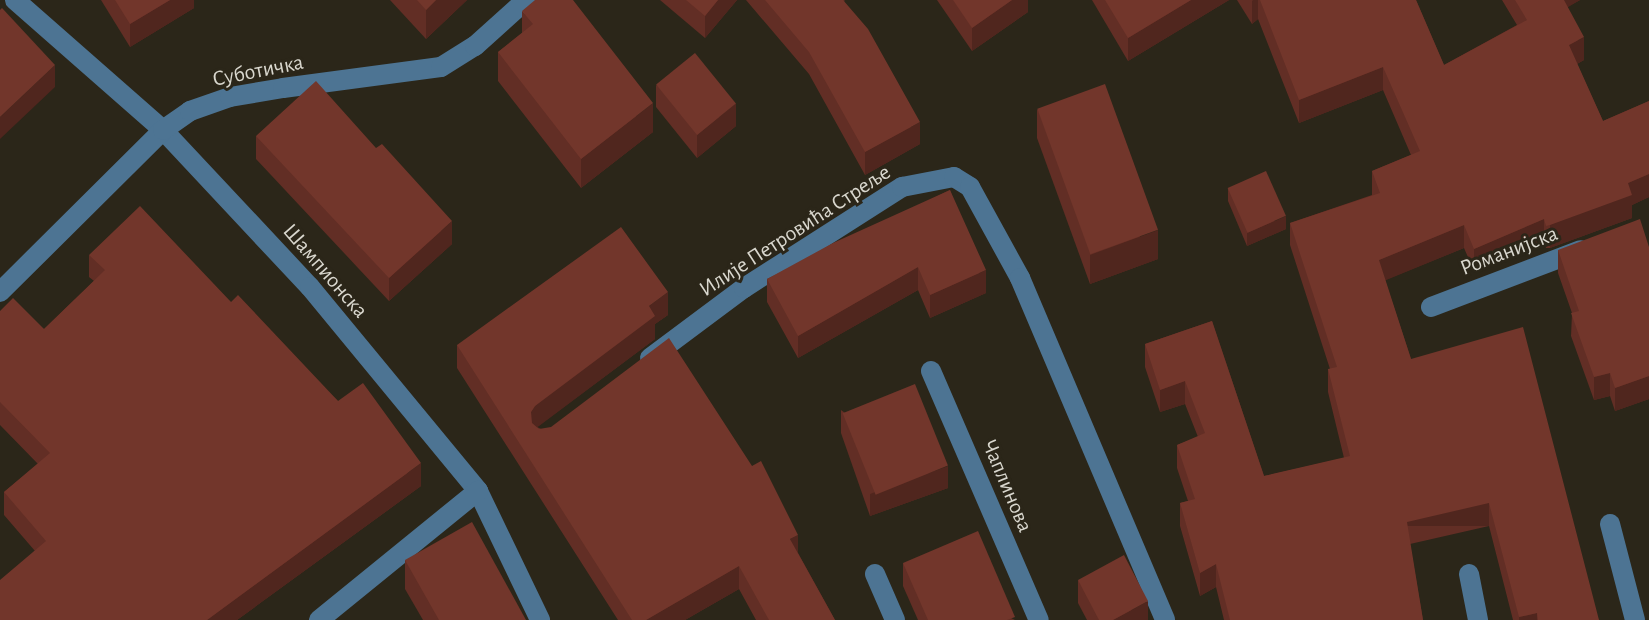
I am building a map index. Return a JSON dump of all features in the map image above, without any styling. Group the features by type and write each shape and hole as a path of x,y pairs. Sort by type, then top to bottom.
{"street":[{"name":"Шампионска","path":"15,0 163,130 310,287 478,491 540,620"},
{"name":"Суботичка","path":"0,292 163,130 190,111 230,97 441,67 475,46 526,0"},
{"name":"Илије Петровића Стреље","path":"631,373 744,288 902,187 954,177 970,187 1020,278 1165,620"},
{"name":"Романијска","path":"1431,307 1607,240"},
{"name":"Чаплинова","path":"931,371 1039,620"},
{"path":"319,620 478,491"},
{"path":"1610,524 1635,620"},
{"path":"875,574 895,620"},
{"path":"1469,574 1478,620"}],"building":[{"path":"115,0 170,0 130,24"},
{"path":"417,0 436,0 426,10"},
{"path":"535,0 573,0 653,103 581,159 498,52 533,24 522,11"},
{"path":"686,0 718,0 705,16"},
{"path":"765,0 843,0 868,29 920,122 865,152 809,52"},
{"path":"953,0 1012,0 972,28"},
{"path":"1105,0 1191,0 1128,38"},
{"path":"1260,0 1416,0 1444,65 1527,20 1515,0 1564,0 1584,37 1569,45 1603,121 1649,101 1649,174 1628,183 1632,195 1550,225 1546,226 1544,219 1474,249 1464,225 1379,260 1411,359 1523,327 1599,620 1538,620 1537,613 1519,617 1489,503 1407,522 1423,620 1230,620 1216,564 1200,573 1180,503 1195,499 1177,445 1205,433 1185,381 1160,390 1145,344 1212,321 1264,476 1350,456 1328,369 1337,367 1290,223 1380,193 1372,171 1420,151 1383,67 1299,100"},
{"path":"2,8 55,65 0,117 0,10"},
{"path":"695,53 736,104 697,135 656,84"},
{"path":"316,81 376,148 382,144 452,221 389,278 256,136"},
{"path":"1105,84 1158,230 1090,254 1037,109"},
{"path":"1266,171 1286,216 1248,233 1228,188"},
{"path":"950,190 986,270 930,295 918,267 798,336 767,279 833,243"},
{"path":"140,206 231,302 238,295 338,401 363,383 421,463 207,620 0,620 0,580 46,541 4,492 50,453 0,402 0,311 13,298 44,329 105,270 89,255"},
{"path":"1640,219 1649,247 1649,376 1615,388 1610,373 1594,377 1571,313 1579,311 1558,250"},
{"path":"621,227 668,292 649,306 655,316 535,406 531,412 532,423 539,429 551,427 669,338 752,466 761,461 798,535 790,539 835,620 769,620 739,566 646,620 632,620 457,345"},
{"path":"915,384 948,466 876,495 843,413"},
{"path":"472,522 526,620 439,620 405,560"},
{"path":"978,531 1015,617 1007,620 928,620 903,563"},
{"path":"1124,555 1148,601 1113,620 1099,620 1078,580"}]}
